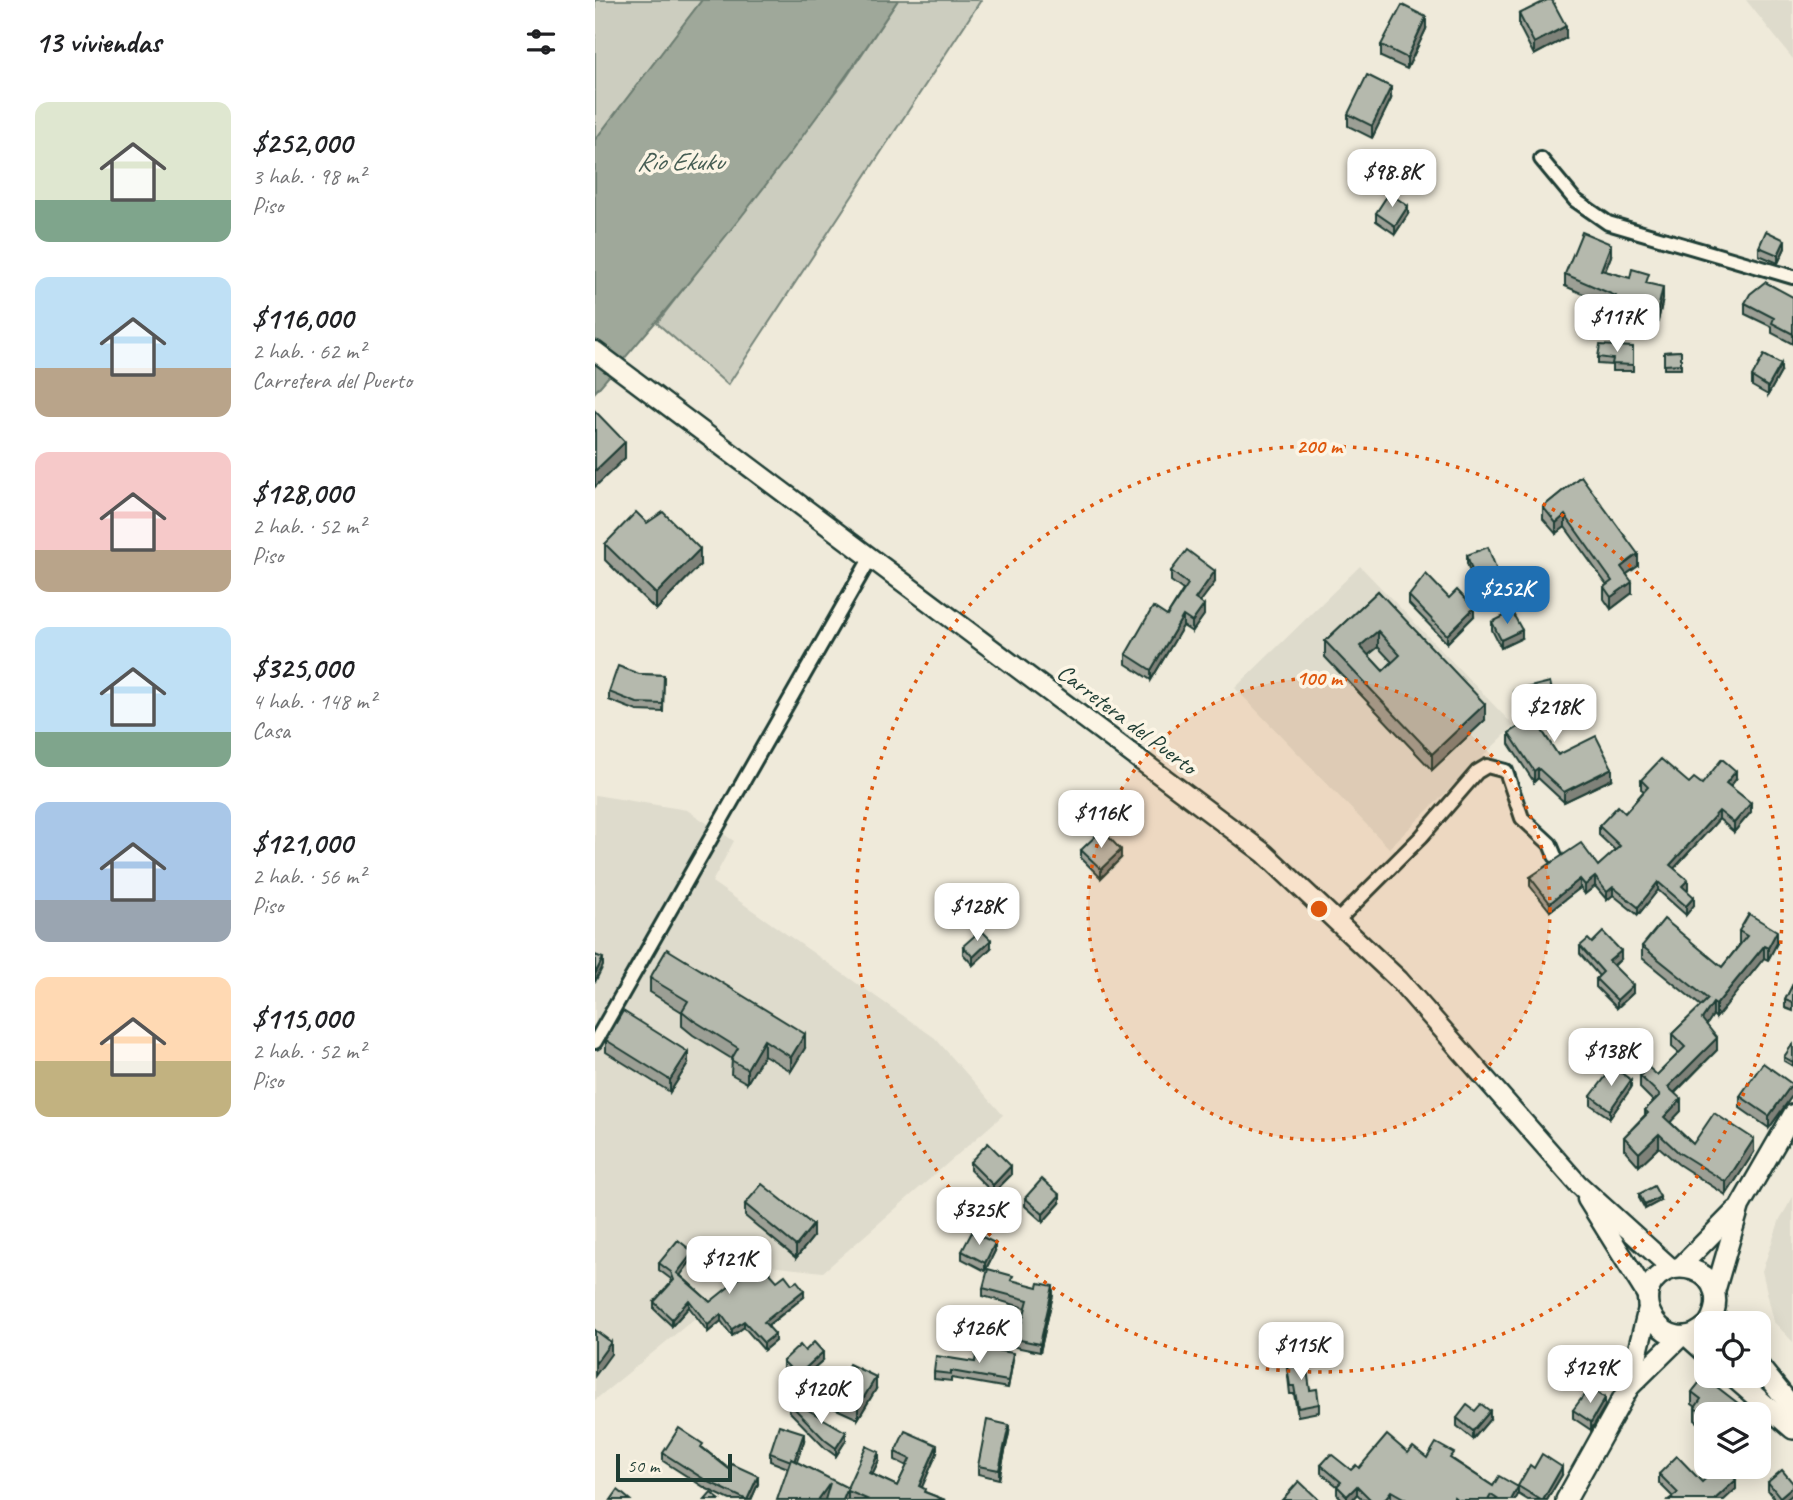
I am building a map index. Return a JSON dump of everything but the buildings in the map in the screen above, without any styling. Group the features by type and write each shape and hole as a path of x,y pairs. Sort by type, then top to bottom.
{"main road":[{"name":"Carretera del Puerto","path":"595,351 1264,853 1399,980 1578,1184 1676,1268"},
{"path":"1566,1500 1629,1387 1655,1279 1676,1268 1740,1206 1793,1114"},
{"name":"Carretera del Puerto","path":"1578,1184 1648,1304"},
{"path":"1716,1311 1740,1206"},
{"path":"1676,1268 1702,1274 1714,1311"},
{"path":"1648,1304 1660,1329 1683,1336 1694,1344"},
{"path":"1629,1387 1694,1328"},
{"path":"1771,1381 1793,1408"},
{"path":"1746,1388 1793,1429"}],"street":[{"path":"1541,159 1575,200 1608,222 1793,277"},
{"path":"595,1042 871,557"},
{"path":"1338,920 1420,836 1477,772 1487,766 1506,771 1522,818 1550,844 1555,856"}],"shaded area":[{"path":"595,0 702,0 595,140"},
{"path":"898,0 981,0 728,385 657,323 846,78"},
{"path":"1746,0 1793,0 1793,59"},
{"path":"1360,566 1514,726 1389,848 1235,688"},
{"path":"595,795 687,810 734,841 712,882 935,1038 1003,1115 823,1272 760,1265 595,1400"},
{"path":"1793,1197 1793,1342 1774,1322 1762,1271 1780,1219"}],"water":[{"name":"Río Ekuku","path":"702,0 898,0 791,152 676,298 595,392 595,140"}]}
